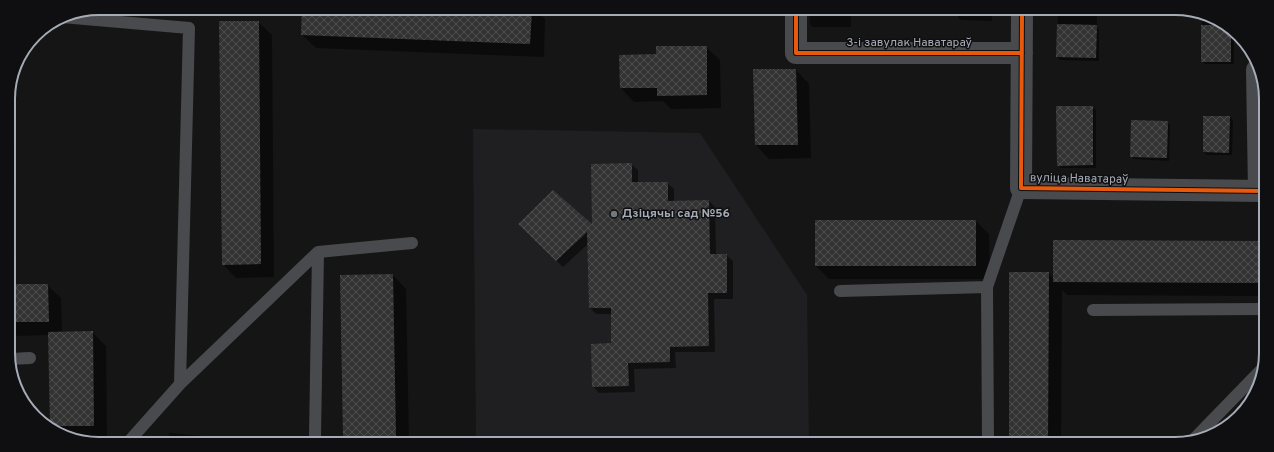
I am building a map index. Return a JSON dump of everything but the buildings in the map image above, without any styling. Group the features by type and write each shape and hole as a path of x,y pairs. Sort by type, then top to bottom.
{"street":[{"name":"3-і завулак Наватараў","path":"796,15 796,53 1022,53"},
{"name":"вуліца Наватараў","path":"1022,15 1021,188 1259,191"},
{"path":"1258,86 1259,130"}],"lane":[{"path":"77,18 189,28 180,384"},
{"path":"988,437 987,287 1021,188"},
{"path":"134,437 180,384 318,252 412,243"},
{"path":"315,437 318,252"},
{"path":"840,291 987,287"},
{"path":"1093,310 1259,309"},
{"path":"15,359 30,358"},
{"path":"1200,433 1256,375"}],"shaded area":[{"name":"Дзіцячы сад №56","path":"473,129 700,133 807,295 809,437 476,437"}],"cycle path":[{"path":"796,15 796,53 1022,53"},
{"path":"1022,15 1021,188 1259,191"}],"place":[{"name":"Дзіцячы сад №56","path":"614,214"}]}
